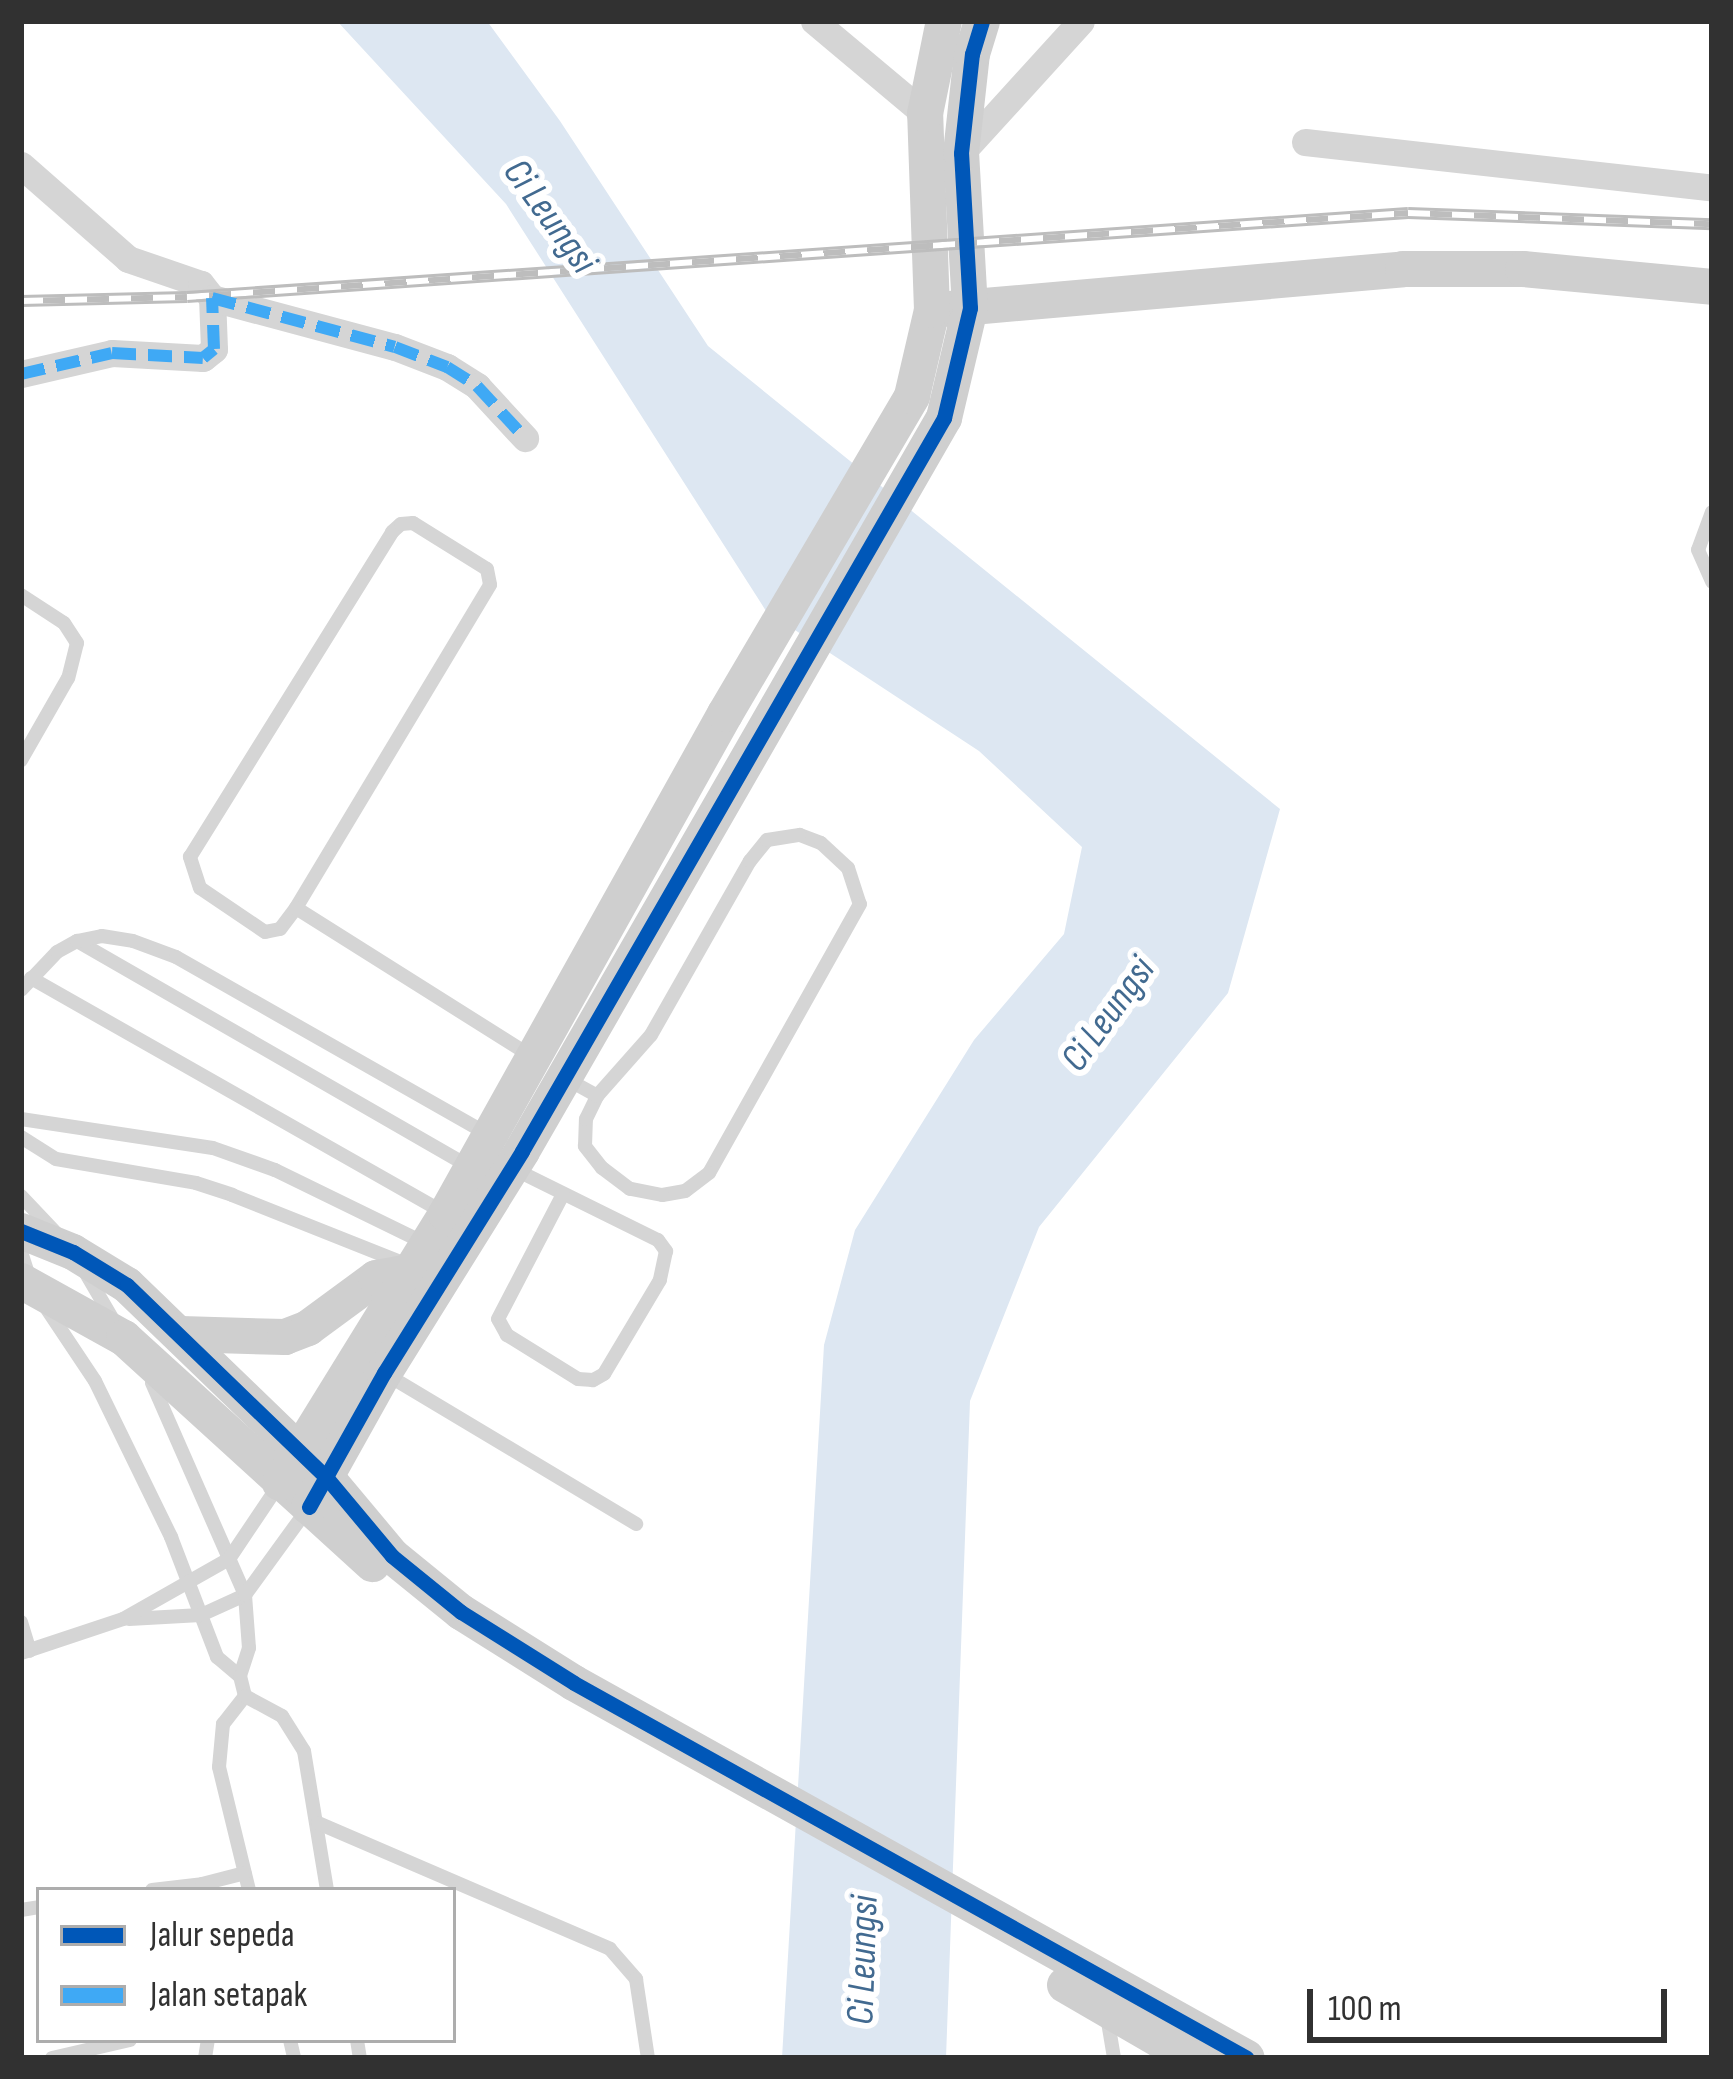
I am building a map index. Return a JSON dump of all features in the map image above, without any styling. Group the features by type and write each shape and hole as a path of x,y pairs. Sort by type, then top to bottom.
{"street":[{"path":"814,21 925,114"},
{"path":"508,1152 534,1057 724,714 912,396 932,310 925,114 944,21"},
{"path":"318,1492 508,1152 564,1078 944,418 970,308 961,153 972,54 982,21"},
{"path":"961,153 1081,21"},
{"path":"1305,142 1712,188"},
{"path":"21,165 128,259 201,284 212,298 214,349 203,358 112,352 21,374"},
{"path":"932,310 1445,268 1523,268 1712,287"},
{"path":"212,298 395,346 447,367 478,386 525,438"},
{"path":"290,1467 472,1168 508,1152"},
{"path":"21,1231 73,1252 127,1285 181,1334 290,1467"},
{"path":"181,1334 285,1337 308,1328 424,1249"},
{"path":"24,1273 124,1338 290,1467 318,1492 408,1596 491,1652 751,1788 990,1927 1247,2058"},
{"path":"990,1927 1106,2012 1191,2058"}],"lane":[{"path":"1712,512 1698,550 1712,582"},
{"path":"413,523 487,569 490,585 296,908 280,929 265,932 200,888 190,857 392,532 400,524 413,523"},
{"path":"21,595 64,623 77,643 68,678 21,760"},
{"path":"800,836 821,843 848,868 860,904 709,1173 685,1191 662,1195 630,1189 602,1168 585,1146 586,1119 597,1096 652,1035 750,860 767,840 800,836"},
{"path":"296,908 597,1096"},
{"path":"424,1249 26,984 56,952 77,941 102,937 176,957 508,1152 563,1194 658,1240 668,1260 604,1374 593,1380 578,1379 507,1335 498,1318 563,1194"},
{"path":"77,941 472,1168"},
{"path":"21,1119 228,1152 424,1249"},
{"path":"21,1137 56,1159 214,1189 424,1249"},
{"path":"21,1196 73,1252 166,1405 245,1595 249,1648 240,1676 245,1696 282,1716 299,1739 327,1887"},
{"path":"24,1273 95,1381 217,1657 240,1676"},
{"path":"384,1373 636,1524"},
{"path":"21,1622 26,1652 124,1619 186,1579 229,1559 290,1467"},
{"path":"124,1619 201,1615 245,1595 318,1492"},
{"path":"245,1696 223,1724 219,1767 248,1887"},
{"path":"318,1822 610,1949 637,1979 647,2058"},
{"path":"202,1887 245,1873"},
{"path":"1106,2012 1114,2058"},
{"path":"52,2058 117,2043"}],"water":[{"name":"Ci Leungsi","path":"337,21 487,21 560,121 708,346 1280,809 1228,993 1039,1227 970,1401 946,2058 782,2058 824,1345 855,1230 974,1040 1064,934 1082,847 979,751 766,611 506,204"}],"railway":[{"path":"21,301 187,297 1408,213 1712,224"}],"marked path":[{"path":"21,374 112,353 203,358 214,349 212,298 395,347 447,367 477,386 525,438"}],"cycle path":[{"path":"309,1507 384,1373 522,1151 944,418 970,308 961,153 972,54 982,21"},
{"path":"21,1231 73,1252 127,1285 326,1477 392,1556 461,1612 574,1683 1247,2058"}]}
